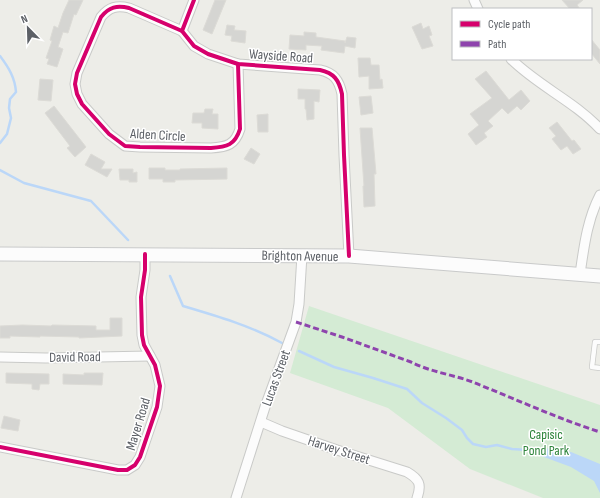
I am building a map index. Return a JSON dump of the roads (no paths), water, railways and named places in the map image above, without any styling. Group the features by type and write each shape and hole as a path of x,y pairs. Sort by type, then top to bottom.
{"main road":[{"name":"Brighton Avenue","path":"0,254 349,256 600,276"}],"street":[{"path":"182,31 194,0"},
{"name":"Alden Circle","path":"182,31 121,6 113,6 106,10 101,17 76,73 75,84 77,94 82,104 109,134 125,146 147,148 211,148 222,147 230,144 237,138 240,129 238,64"},
{"name":"Wayside Road","path":"182,31 194,46 208,54 238,64 320,70 329,72 336,78 342,94 349,256"},
{"path":"512,60 527,74 578,108 600,129"},
{"path":"580,274 591,214 600,195"},
{"name":"Mayer Road","path":"0,447 118,470 127,470 135,465 140,457 157,407 160,386 155,365 144,345 142,335 141,297 145,270 145,254"},
{"name":"Lucas Street","path":"236,498 265,407 296,322 300,296 302,255"},
{"name":"David Road","path":"0,357 46,358 150,356"},
{"name":"Harvey Street","path":"261,422 337,450 397,468 416,478 420,487 417,498"}],"lane":[{"path":"600,342 594,342 592,367 600,368"}],"water":[{"path":"544,448 571,452 600,464 600,493 594,481 571,467 525,450"}],"waterway":[{"path":"0,56 11,73 16,92 10,99 9,108 11,118 7,134 0,143"},
{"path":"0,170 24,183 91,201 128,240"},
{"path":"170,276 183,306 246,326 282,343"},
{"path":"299,351 334,367 407,389 422,403 462,430 473,444 486,447 497,445 512,449 528,450"}],"park label":[{"name":"Capisic Pond Park","path":"546,442"}]}
